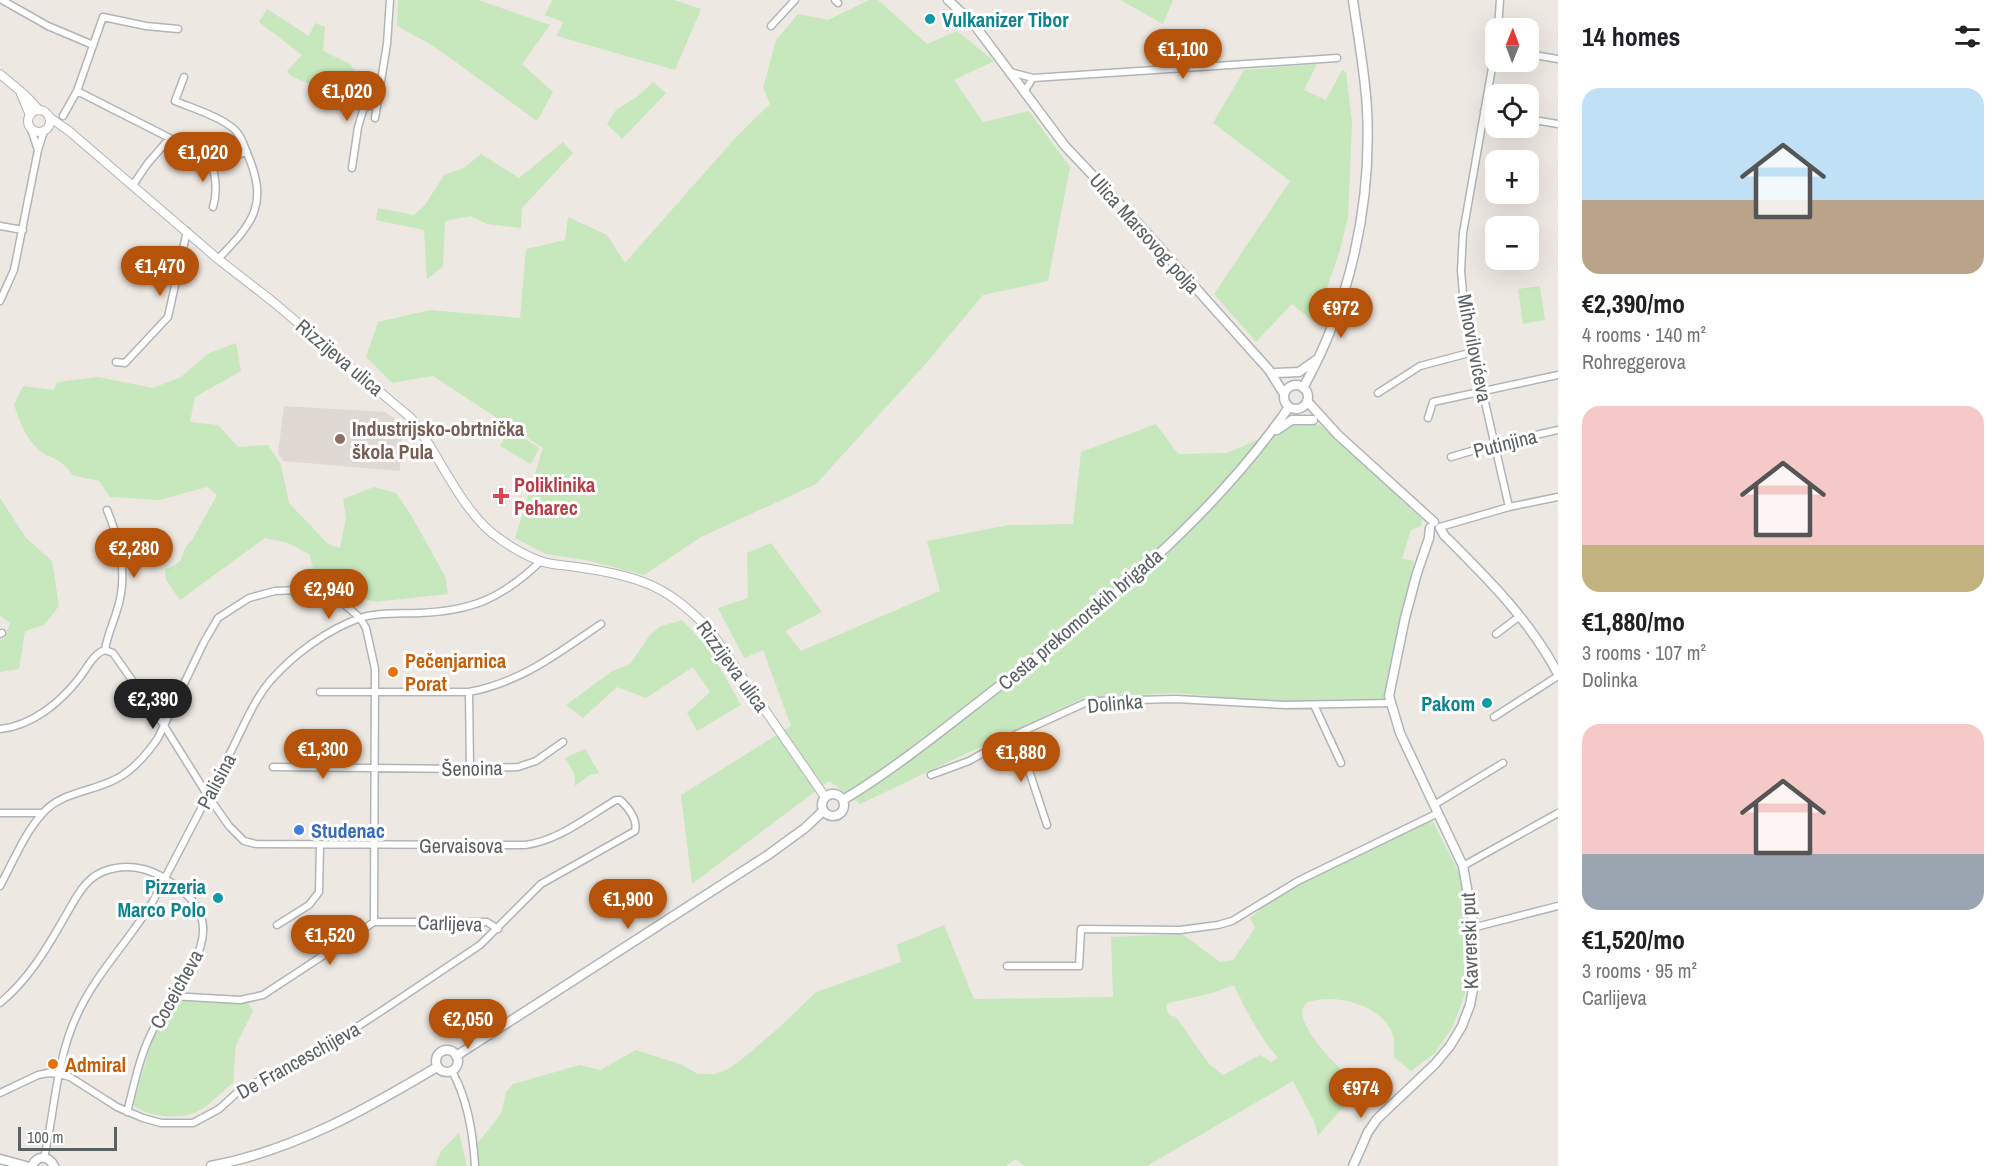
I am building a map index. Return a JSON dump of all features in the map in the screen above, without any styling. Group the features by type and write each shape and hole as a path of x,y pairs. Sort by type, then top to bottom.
{"main road":[{"name":"Ulica Marsovog polja","path":"948,0 973,23 1065,146 1272,372 1292,386"},
{"path":"1303,388 1320,355 1346,286 1365,194 1367,108 1353,0"},
{"path":"1272,372 1299,372 1320,355"},
{"name":"Ulica Marsovog polja","path":"1272,372 1284,394"},
{"path":"1338,435 1299,409 1289,407 1284,401 1284,394 1288,388 1292,386 1303,388 1307,401 1338,435 1498,589 1520,616 1558,675"},
{"path":"1299,409 1307,401"},
{"name":"Cesta prekomorskih brigada","path":"843,800 867,785 1027,664 1172,543 1211,504 1269,436 1289,407"},
{"path":"1269,436 1292,420 1313,420"},
{"name":"Kavrerski put","path":"1353,1166 1368,1132 1377,1119 1435,1064 1450,1046 1462,1026 1473,989 1472,928 1467,880 1463,866 1400,733 1391,703 1390,685 1405,618 1417,573 1436,528"},
{"path":"836,795 843,800 844,808 838,815 830,816 823,811 822,802 825,797 836,795"},
{"path":"456,1056 768,855 805,828 823,811"},
{"path":"450,1051 456,1056 458,1065 452,1071 444,1072 437,1067 436,1058 441,1052 450,1051"},
{"path":"211,1166 258,1154 318,1132 364,1110 437,1067"},
{"path":"32,1166 36,1160 44,1158 50,1160 54,1166"},
{"path":"0,1159 26,1166"}],"street":[{"path":"2,0 48,26 93,45"},
{"path":"375,118 387,44 390,0"},
{"path":"771,26 795,0"},
{"path":"1499,18 1500,0"},
{"path":"63,116 77,91 103,16 146,26 178,29"},
{"path":"1539,56 1558,59"},
{"path":"1008,71 1032,78 1337,58"},
{"name":"Mihovilovićeva","path":"1491,72 1461,251 1461,271 1465,315 1509,507"},
{"path":"0,74 25,94 39,110 45,112 50,123 38,150 14,270 0,301"},
{"path":"184,77 175,101 231,126 242,139 257,184 256,211 244,232 218,259"},
{"path":"1024,93 1032,78"},
{"path":"19,90 30,115 28,124 38,150"},
{"path":"77,91 211,159 227,158 247,152"},
{"path":"352,168 358,127 364,107 377,104"},
{"path":"30,115 39,110"},
{"name":"Rizzijeva ulica","path":"49,117 133,185 218,259 272,300 411,418 426,437 470,510 500,540 541,561 592,569 642,582 661,590 695,614 709,630 825,797"},
{"path":"1539,121 1558,124"},
{"path":"31,129 37,132 64,128"},
{"path":"133,185 169,139"},
{"path":"211,159 215,175 216,199 213,207"},
{"path":"0,226 23,230"},
{"path":"116,362 124,363 168,317 187,231"},
{"path":"1378,393 1420,366 1473,351"},
{"path":"1428,418 1433,402 1558,375"},
{"name":"Putinjina","path":"1451,457 1495,444 1558,430"},
{"path":"1436,528 1509,507 1558,497"},
{"path":"0,729 25,723 50,708 78,680 97,654 105,650 122,587 118,539 107,510"},
{"name":"Palisina","path":"44,1158 58,1074 71,1030 90,990 139,924 269,682 296,655 338,628 360,618 426,613 471,606 505,591 541,561"},
{"path":"0,886 42,813 67,796 100,786 123,775 150,749 158,738 218,618 249,598 275,591 311,592 334,599 360,618 366,628 374,658 374,922 263,995 240,1000 172,996"},
{"path":"1496,634 1520,616"},
{"path":"321,692 469,693 504,684 526,674 601,624"},
{"name":"Gervaisova","path":"105,650 113,653 163,724 208,796 235,834 244,841 256,844 536,844 555,836 616,800 620,800 636,826"},
{"path":"1494,717 1558,675"},
{"path":"469,693 470,769"},
{"name":"Dolinka","path":"931,775 969,761 1017,734 1085,703 1096,701 1176,699 1261,705 1391,703"},
{"path":"1314,705 1341,763"},
{"path":"1017,734 1047,825"},
{"name":"Šenoina","path":"273,767 497,769 525,765 563,742"},
{"path":"1007,966 1079,966 1080,929 1180,930 1232,921 1298,881 1436,809 1503,763"},
{"path":"0,813 42,813"},
{"path":"1463,866 1558,813"},
{"name":"De Franceschijeva","path":"58,1074 76,1080 127,1112 161,1123 193,1123 206,1117 240,1090 314,1055 480,945 541,884 635,831 636,826"},
{"path":"277,925 309,905 319,892 320,844"},
{"name":"Coceicheva","path":"0,1003 24,980 77,897 92,878 118,867 133,867 150,871 178,886 193,900 201,915 203,930 200,951 148,1040 127,1112"},
{"path":"1472,928 1558,906"},
{"name":"Carlijeva","path":"374,922 487,922 498,929"},
{"path":"452,1071 461,1087 467,1110 474,1166"},
{"path":"0,1093 38,1075 58,1074"}],"shaded area":[{"name":"Industrijsko-obrtnička škola Pula","path":"284,406 385,412 402,424 400,471 283,461 278,453"}],"green space":[{"path":"398,0 478,0 550,25 522,64 553,92 537,121 435,47 397,26"},
{"path":"552,0 674,0 701,9 675,70 557,36 563,22 545,15"},
{"path":"869,0 878,0 927,44 957,31 994,61 954,80 983,122 1029,111 1070,167 1048,281 983,295 929,360 816,484 701,537 644,575 586,560 546,554 515,538 543,448 433,376 392,383 366,357 378,322 430,310 520,318 526,249 565,240 568,217 607,235 625,263 736,137 770,104 763,88 776,40 798,14 828,20"},
{"path":"1120,0 1173,0 1163,24"},
{"path":"267,9 309,36 315,23 325,27 323,51 350,64 364,84 352,103 291,76 287,71 302,55 259,22"},
{"path":"1317,64 1304,90 1326,100 1342,70 1346,72 1352,122 1348,218 1340,250 1315,323 1292,304 1256,342 1214,294 1290,181 1213,123 1244,70"},
{"path":"653,82 666,93 622,139 607,124 616,110 638,96"},
{"path":"563,142 573,153 522,208 521,228 487,224 470,216 445,221 443,267 427,279 424,230 376,220 378,208 414,215 425,205 444,175 464,168 481,154 519,178"},
{"path":"1540,286 1545,320 1523,324 1518,289"},
{"path":"236,343 241,371 195,397 190,422 218,425 238,447 268,445 281,465 289,503 328,544 340,548 346,518 343,499 374,487 396,493 445,576 448,594 374,602 347,592 327,571 318,584 309,554 288,543 265,538 180,600 166,580 165,569 181,560 185,549 217,495 207,487 159,500 110,497 99,481 72,475 61,463 34,446 14,405 23,386 54,390 57,382 98,377 153,388 181,377 209,353"},
{"path":"1156,424 1178,454 1227,453 1289,426 1320,425 1422,519 1421,526 1411,530 1402,559 1414,561 1384,700 1279,702 1175,693 1083,698 860,804 829,781 692,884 681,795 791,726 763,650 744,658 718,608 748,598 747,553 771,543 822,612 785,631 801,651 940,591 927,541 1008,525 1073,524 1081,452"},
{"path":"509,429 539,448 531,464 500,446"},
{"path":"0,498 26,538 52,561 59,606 44,625 25,631 19,669 0,672 0,640 4,639 10,623 0,616"},
{"path":"682,620 710,650 741,705 697,731 687,713 710,692 693,667 646,698 617,687 583,718 566,705 611,672 630,664 650,635 661,626"},
{"path":"585,749 599,773 590,775 575,786 574,773 565,758"},
{"path":"1432,820 1462,878 1465,994 1453,1026 1435,1053 1411,1071 1394,1057 1392,1033 1388,1025 1372,1010 1338,1000 1316,1000 1306,1003 1302,1011 1303,1019 1327,1054 1347,1074 1377,1088 1376,1092 1344,1106 1318,1136 1314,1121 1293,1081 1147,1166 1024,1166 1016,1159 1006,1166 477,1166 475,1146 501,1114 506,1092 513,1084 580,1065 600,1070 636,1050 682,1065 698,1074 715,1074 741,1060 816,992 901,962 897,945 944,925 974,999 1113,997 1111,937 1182,934 1220,962 1233,960 1255,928 1250,918 1277,895 1355,855","holes":["1234,985 1248,1014 1278,1058 1271,1062 1260,1055 1223,1075 1209,1064 1176,1017 1169,1015 1166,1006 1169,1003 1212,993"]},
{"path":"173,1000 248,1003 253,1011 236,1045 233,1083 195,1113 176,1117 152,1114 133,1105 152,1040"},
{"path":"459,1133 467,1166 435,1166 441,1151"}],"place":[{"name":"Vulkanizer Tibor","path":"930,19"},
{"name":"Industrijsko-obrtnička škola Pula","path":"340,439"},
{"name":"Poliklinika Peharec","path":"501,496"},
{"name":"Pečenjarnica Porat","path":"393,672"},
{"name":"Pakom","path":"1487,703"},
{"name":"Studenac","path":"299,830"},
{"name":"Pizzeria Marco Polo","path":"218,898"},
{"name":"Admiral","path":"53,1064"}]}
